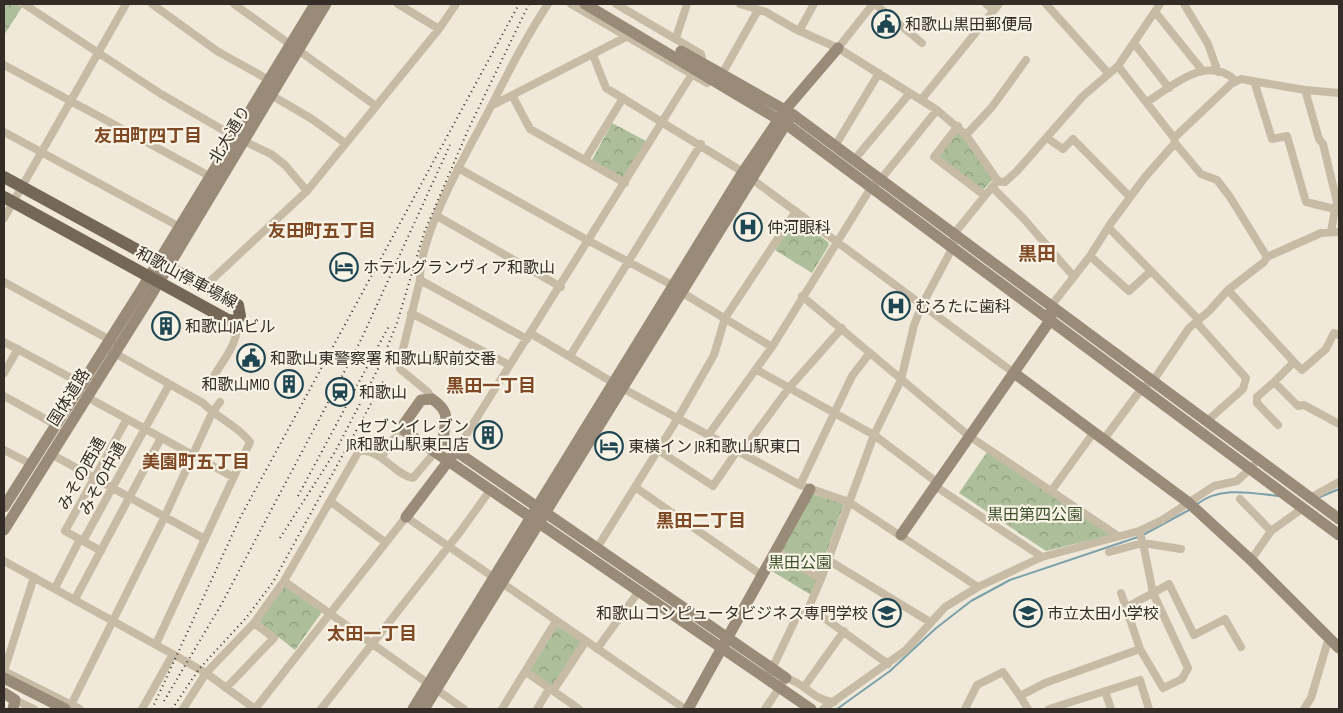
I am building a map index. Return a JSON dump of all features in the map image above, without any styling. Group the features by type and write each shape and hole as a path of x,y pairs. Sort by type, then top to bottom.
{"main road":[{"name":"和歌山停車場線","path":"4,177 205,286 238,305 241,312 236,321 228,320 155,278 8,200"}],"street":[{"path":"24,4 160,94 239,139 271,154 285,165 307,191"},
{"path":"4,218 8,200 22,186 126,4"},
{"path":"152,4 218,51 269,80"},
{"path":"234,4 376,106"},
{"name":"北大通り","path":"239,139 271,96 315,4"},
{"name":"北大通り","path":"155,278 239,139 269,80 326,4"},
{"path":"398,4 438,29"},
{"path":"205,286 307,191 438,29 456,4"},
{"path":"548,4 529,33 458,168 437,216 420,267 420,280 400,361 400,369 428,392 432,399 443,406 446,413 443,441 452,456 491,489 597,548 724,641 766,679 811,709 815,709"},
{"path":"571,4 628,36 692,65 722,74 785,117 876,183 954,234 1261,461 1339,535"},
{"path":"585,4 692,65"},
{"path":"600,4 748,100 785,117 836,146 854,160 876,183 953,247 1142,388 1250,468 1306,503 1339,519"},
{"path":"4,560 114,619 206,673 255,709 452,456 589,241 662,122 692,65 702,54 616,4"},
{"path":"676,38 687,4"},
{"path":"746,4 838,48 879,72 958,126 966,135 995,184 1074,277"},
{"path":"722,74 762,11 771,4"},
{"path":"799,31 814,4"},
{"path":"413,709 433,686 748,175 809,83 874,4 922,42"},
{"path":"922,100 997,7 986,4"},
{"path":"1046,4 1109,74"},
{"path":"766,679 798,614 809,607 821,579 874,435 901,380 914,325 922,305 953,247 954,234 984,195 995,184 1004,182 1017,171 1083,96 1118,66 1156,13 1160,4"},
{"path":"1184,4 1208,44 1218,72"},
{"path":"1156,13 1202,70"},
{"path":"491,106 512,97 628,36"},
{"path":"1134,43 1169,88"},
{"path":"593,55 606,88 701,144 748,175 1189,503 1251,560 1335,644"},
{"path":"966,135 992,107 1026,60"},
{"path":"4,65 215,179"},
{"path":"1118,66 1201,174 1209,176 1221,186 1267,257"},
{"path":"1147,102 1202,70 1231,76 1236,81"},
{"path":"836,146 879,72"},
{"path":"901,535 1051,320 1051,306 1090,256 1130,197 1174,140 1236,81 1241,79 1305,90 1339,93"},
{"path":"1254,81 1272,139 1288,136 1306,202 1335,209"},
{"path":"1104,439 1142,388 1153,381 1189,328 1228,290 1264,262 1267,257 1287,246 1335,232 1335,209 1337,202 1323,144 1319,139 1305,90"},
{"path":"854,160 910,93"},
{"path":"271,96 312,119 345,143"},
{"path":"512,97 530,129 625,183"},
{"path":"584,160 623,98"},
{"path":"709,434 757,370 836,241 876,183 937,110"},
{"path":"958,126 934,157 984,195"},
{"path":"4,132 180,227"},
{"path":"1047,138 1063,149 1073,139 1130,197"},
{"path":"570,356 701,144"},
{"path":"458,168 678,289 772,347"},
{"name":"北大通り","path":"164,264 180,227 215,179"},
{"path":"597,548 678,418 714,355 725,318 796,211"},
{"path":"437,216 561,286"},
{"path":"1109,228 1198,321 1246,378 1243,389 1206,421"},
{"path":"1090,256 1129,291 1152,271"},
{"name":"国体道路","path":"4,505 79,387 112,346 155,278"},
{"path":"420,280 570,356 618,386 805,487 849,502 978,587"},
{"path":"4,282 112,346 169,385 203,403 212,413 245,435 250,442 156,644"},
{"path":"1228,290 1302,370 1326,349 1334,333 1339,335"},
{"path":"802,296 969,436 1118,536"},
{"path":"412,313 509,365"},
{"path":"214,376 236,337 238,329 236,321"},
{"path":"658,450 712,486 788,388 842,328"},
{"path":"4,342 90,393 127,419 233,477"},
{"name":"国体道路","path":"4,530 90,393 112,346"},
{"path":"4,373 18,349"},
{"path":"406,517 686,709 776,551 805,487 834,414 852,376 869,354"},
{"path":"1278,425 1257,403 1257,397 1294,362"},
{"path":"757,370 874,435 937,484 1042,557"},
{"path":"1274,382 1298,406 1304,405 1339,424"},
{"name":"みその中通","path":"55,588 169,385"},
{"path":"1243,389 1257,397"},
{"path":"4,396 56,424"},
{"path":"382,456 421,400 432,399"},
{"path":"68,707 165,516 212,413 220,402"},
{"name":"みその西通","path":"101,551 65,531 127,419"},
{"path":"404,424 405,431 435,452 452,456 539,515 639,591 773,668 786,678 804,687 817,698 825,702 834,702"},
{"path":"1052,490 1094,432"},
{"path":"74,599 161,438"},
{"path":"4,450 31,464"},
{"path":"183,709 206,673 254,623 284,581 359,451 382,456 408,477 414,478 435,452"},
{"path":"51,454 205,539"},
{"path":"817,698 823,709 834,702 906,650 945,607 978,587 1042,557 1139,531 1162,520 1214,486 1237,481 1250,468 1261,461"},
{"path":"1251,560 1271,531 1306,503 1339,482"},
{"path":"635,487 763,576"},
{"path":"321,709 491,489"},
{"path":"1240,499 1271,531"},
{"path":"331,502 385,542"},
{"path":"1121,593 1140,649 1163,688 1182,679 1188,668 1153,593 1139,531"},
{"path":"1109,552 1143,543 1180,549"},
{"path":"776,551 821,579"},
{"path":"828,560 930,622"},
{"path":"34,577 4,671 68,707"},
{"path":"284,581 464,709"},
{"path":"1127,608 1168,584 1194,635 1225,619 1241,647"},
{"path":"597,649 639,591"},
{"path":"809,607 888,664"},
{"path":"502,709 556,621"},
{"path":"226,688 274,638 254,623"},
{"path":"804,687 844,631"},
{"path":"537,709 586,641"},
{"path":"1304,709 1311,698 1327,644 1335,644"},
{"path":"1020,696 1045,682 1140,649"},
{"path":"142,709 173,654"},
{"path":"526,672 579,709"},
{"path":"966,709 977,685 1003,672 1028,709"},
{"path":"4,678 68,707 80,709"},
{"path":"765,709 786,678"},
{"path":"1049,709 1140,680 1149,709"},
{"path":"424,709 433,686"},
{"path":"4,687 50,709"},
{"path":"1106,691 1111,709"},
{"path":"4,693 14,704 34,709"}],"green space":[{"path":"4,4 16,4 22,7 4,35"},
{"path":"612,123 646,141 623,178 592,160"},
{"path":"959,130 994,178 984,189 981,189 938,158"},
{"path":"795,219 798,219 828,242 829,245 812,273 775,250"},
{"name":"黒田第四公園","path":"987,452 1111,535 1046,551 959,493"},
{"name":"黒田公園","path":"810,493 844,504 811,595 770,570"},
{"path":"285,586 322,612 295,650 258,621"},
{"path":"557,626 583,642 552,688 529,672"}],"waterway":[{"path":"1320,497 1339,489"},
{"path":"1197,504 1206,498 1236,492 1278,496"},
{"path":"1143,535 1189,510"},
{"path":"837,709 890,671 935,629 971,601 1010,580 1138,537"}],"railway":[{"path":"152,709 240,518 519,4"},
{"path":"280,538 335,452 381,363 397,323 424,233 468,130 529,4"},
{"path":"164,701 221,605 360,342 450,145"},
{"path":"298,496 389,326"},
{"path":"172,709 199,669 246,618 273,582 384,380"}],"place":[{"name":"和歌山黒田郵便局","path":"886,24"},
{"name":"仲河眼科","path":"748,227"},
{"name":"ホテルグランヴィア和歌山","path":"344,267"},
{"name":"むろたに歯科","path":"896,306"},
{"name":"和歌山JAビル","path":"166,326"},
{"name":"和歌山東警察署 和歌山駅前交番","path":"251,358"},
{"name":"和歌山MIO","path":"289,384"},
{"name":"和歌山","path":"340,392"},
{"name":"セブンイレブン JR和歌山駅東口店","path":"488,435"},
{"name":"東横イン JR和歌山駅東口","path":"609,446"},
{"name":"和歌山コンピュータビジネス専門学校","path":"887,613"},
{"name":"市立太田小学校","path":"1028,613"}],"district":[{"name":"友田町四丁目","path":"148,136"},
{"name":"友田町五丁目","path":"322,231"},
{"name":"黒田","path":"1037,253"},
{"name":"黒田一丁目","path":"491,386"},
{"name":"美園町五丁目","path":"196,462"},
{"name":"黒田二丁目","path":"701,521"},
{"name":"太田一丁目","path":"372,634"}]}
